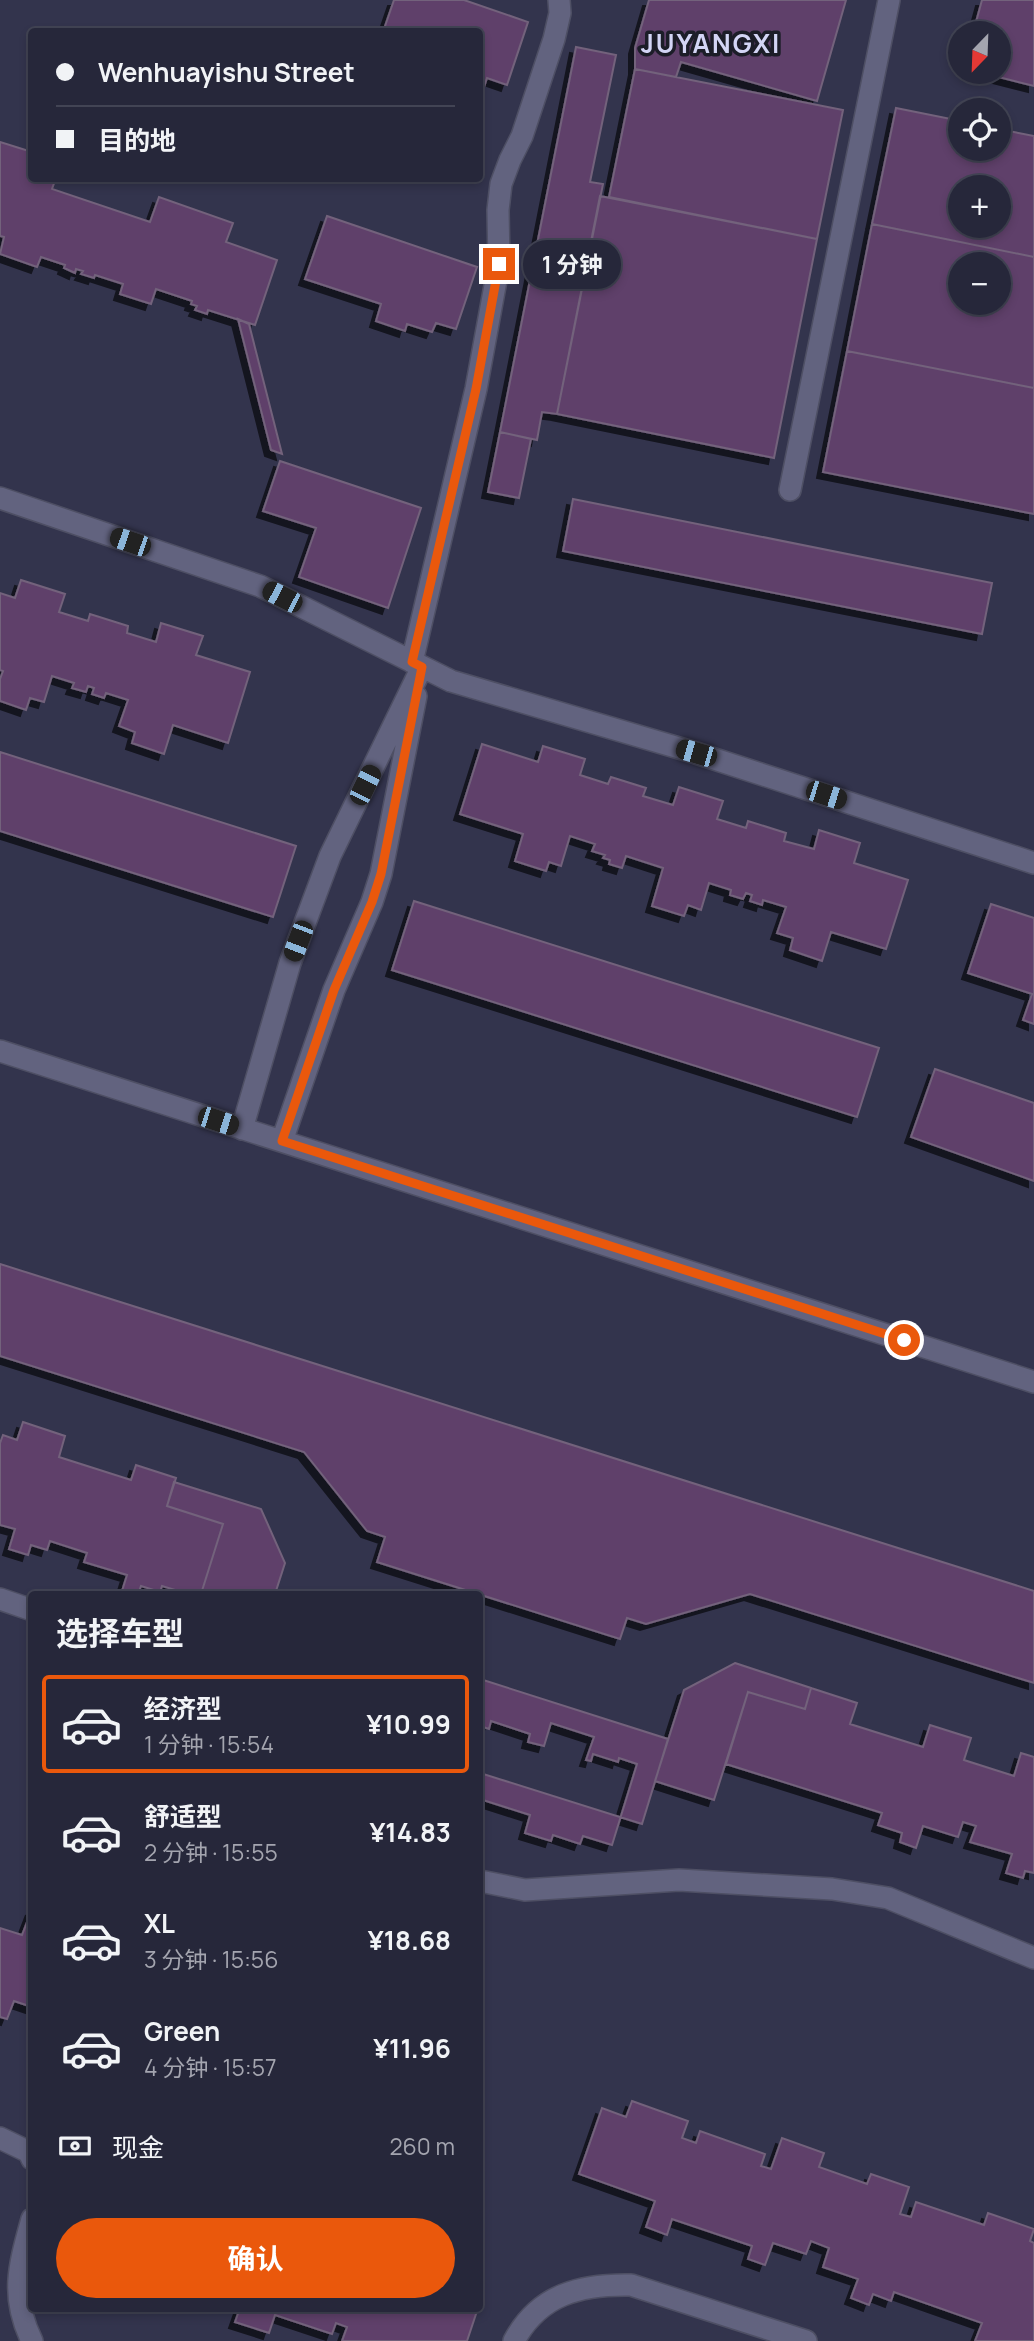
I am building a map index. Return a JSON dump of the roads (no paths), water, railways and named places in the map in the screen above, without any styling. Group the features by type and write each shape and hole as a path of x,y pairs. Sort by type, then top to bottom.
{"street":[{"path":"282,1141 334,990 372,902 381,874 417,664 476,389 499,264 498,210 501,184 522,136 554,39 560,13 559,0"},
{"path":"790,490 889,0"},
{"path":"0,498 260,586 451,681 696,753 1034,863"},
{"path":"242,1129 290,963 330,856 417,664"},
{"path":"0,1051 1034,1382"},
{"path":"0,1599 28,1610"},
{"path":"483,1882 525,1890 679,1880 832,1889 888,1898 1034,1958"},
{"path":"0,2138 28,2152"},
{"path":"28,2232 17,2294 23,2322 32,2341"},
{"path":"514,2341 531,2316 546,2303 563,2294 601,2284 631,2285 806,2341"}],"district":[{"name":"JUYANGXI","path":"711,43"}]}
